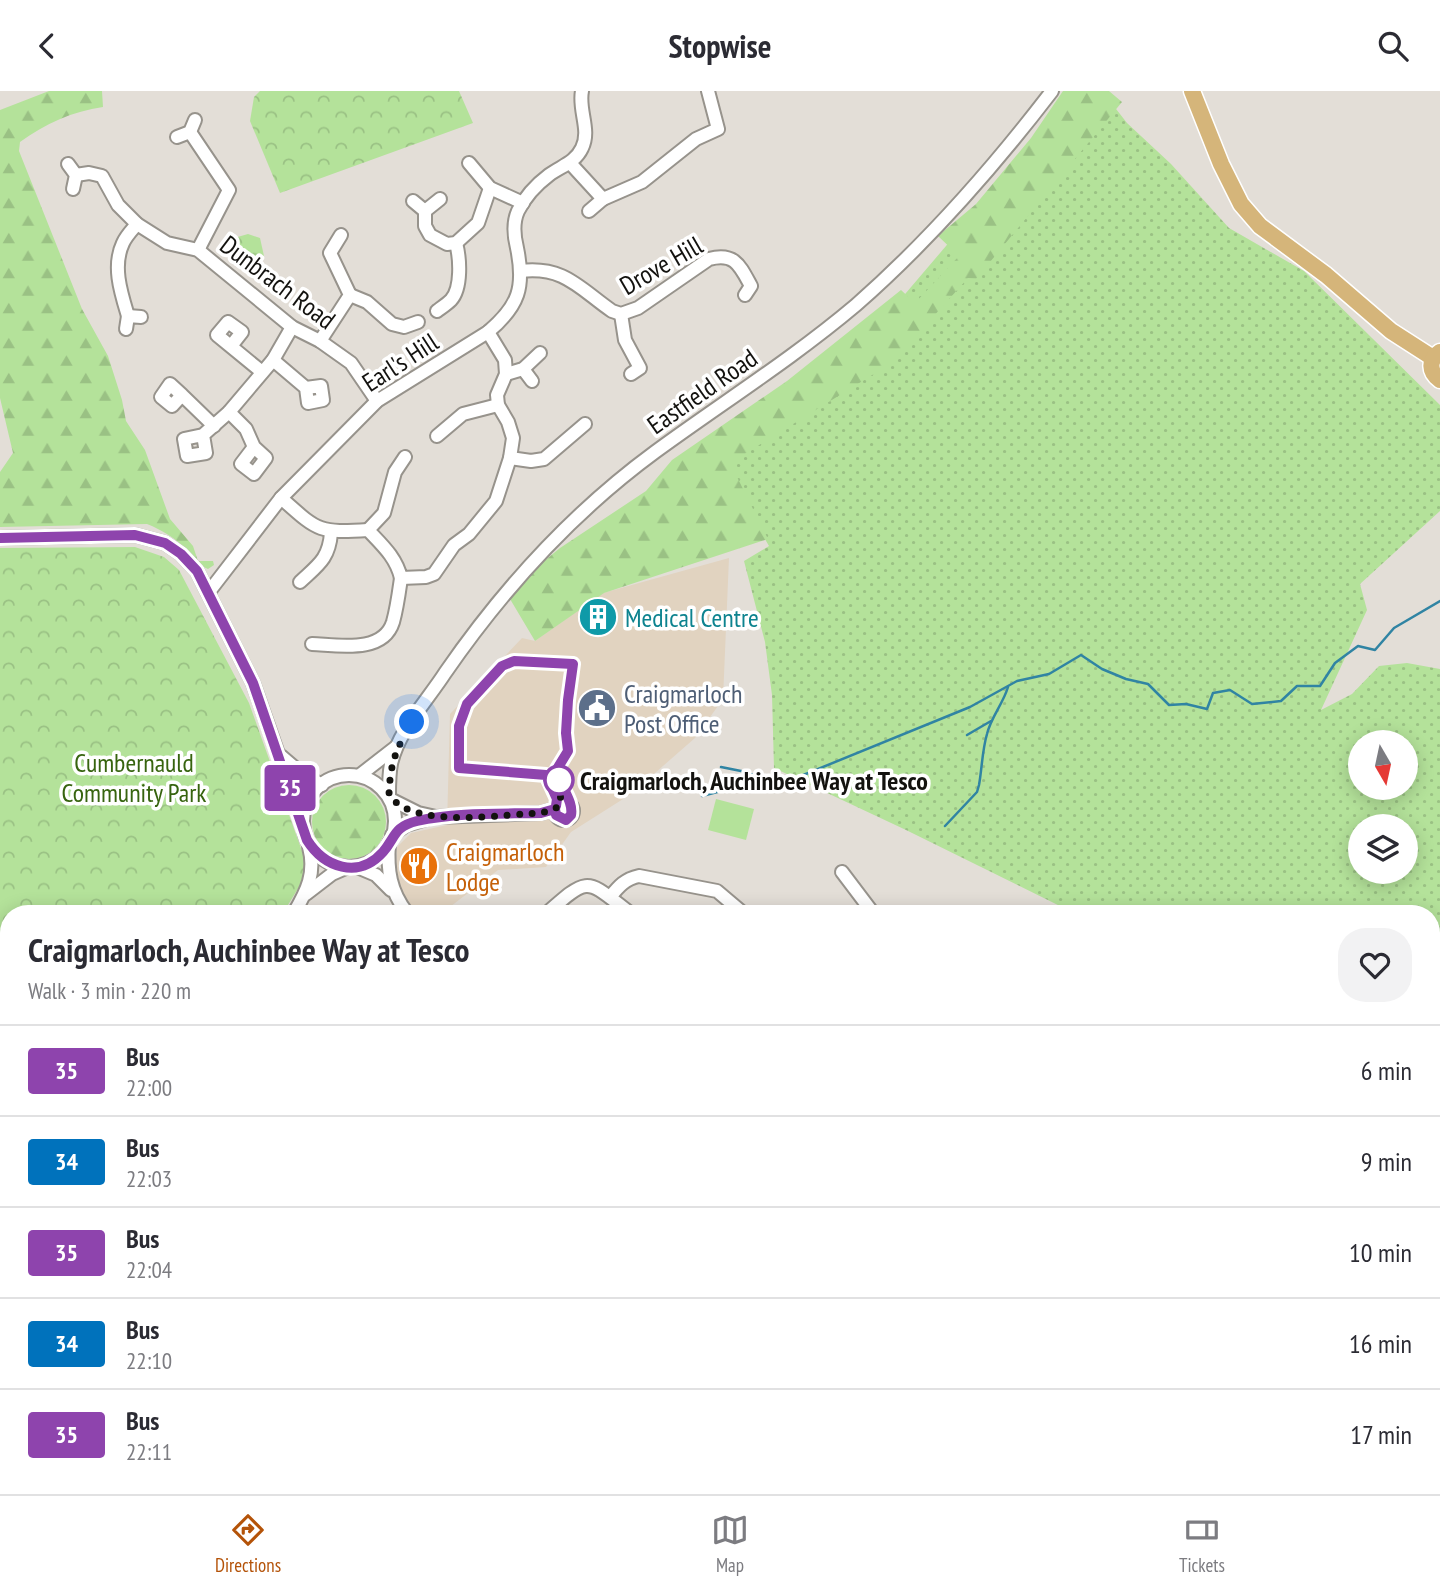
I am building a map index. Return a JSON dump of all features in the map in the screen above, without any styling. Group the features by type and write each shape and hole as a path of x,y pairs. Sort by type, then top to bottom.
{"main road":[{"path":"1192,91 1221,164 1241,204 1260,226 1326,275 1391,331 1436,355 1432,370 1440,380"}],"street":[{"path":"582,91 581,107 586,132 582,149 570,163 603,199"},
{"path":"589,211 603,199 642,182 696,139 724,127 708,91"},
{"name":"Eastfield Road","path":"391,797 392,762 398,745 412,722 481,622 551,543 598,498 655,452 755,384 857,304 958,206 1052,91"},
{"path":"177,137 193,126 229,190 198,250"},
{"path":"469,163 490,188 523,203"},
{"name":"Earl's Hill","path":"208,593 281,498 377,401 505,319 515,304 521,271 514,236 517,213 535,186 570,163"},
{"name":"Dunbrach Road","path":"73,189 72,169 102,176 118,205 136,224 167,243 198,250 292,327 320,341 351,363 377,401"},
{"path":"425,211 425,226 430,235 447,244 456,243 478,223 490,188"},
{"path":"425,211 440,199"},
{"path":"413,201 425,211"},
{"path":"132,320 119,277 118,261 123,242 136,224"},
{"path":"341,235 330,253 350,295 367,302 392,324 404,327 418,322"},
{"path":"437,311 453,299 460,256 456,243"},
{"name":"Drove Hill","path":"521,271 540,269 561,274 612,311 621,314 638,308 709,259 720,256 734,260 753,288"},
{"path":"320,341 350,295"},
{"name":"Drove Hill","path":"621,314 625,339 641,368"},
{"path":"203,435 229,412 273,360 292,327"},
{"path":"401,578 426,577 433,574 454,545 469,534 496,501 510,459 513,438 498,405 497,395 506,375 505,360 488,332"},
{"path":"231,346 262,372"},
{"path":"506,375 523,369 540,353"},
{"path":"273,360 306,388"},
{"path":"523,369 532,381"},
{"path":"182,395 214,426"},
{"path":"442,427 463,414 498,405"},
{"path":"229,412 246,429 254,447"},
{"path":"510,459 544,459 566,432 586,424"},
{"path":"281,498 317,528 331,533 368,530 384,513 401,475 405,457"},
{"path":"312,644 355,646 384,637 392,625 401,578 398,565 368,530"},
{"path":"300,582 307,566 324,561 330,546 331,533"},
{"path":"0,538 135,535 165,543 181,554 197,571 253,683 303,825 313,871 306,894 299,905"},
{"name":"Eastfield Road","path":"360,775 398,745"},
{"path":"276,751 289,765 322,785"},
{"path":"303,825 304,810 311,796 322,785 336,778 360,775 380,784 391,797 418,813 436,817"},
{"path":"391,797 395,825 388,867 394,894"},
{"path":"306,894 332,874 372,862 406,825 436,817 541,813 555,809"},
{"path":"307,840 315,853 327,862 376,875 402,905"},
{"path":"842,872 867,905"},
{"path":"610,897 620,884 639,876 717,891 734,905"},
{"path":"556,905 575,888 593,885 620,905"}],"shaded area":[{"path":"729,558 723,699 695,738 631,794 571,832 546,867 498,870 452,905 407,905 396,872 397,847 411,833 447,825 450,714 522,638 535,641 603,593"}],"green space":[{"path":"49,91 102,91 103,107 70,115 39,129 20,142 19,151 82,309 108,356 126,421 145,450 170,519 193,546 198,561 213,561 214,565 208,569 198,563 173,538 147,524 0,527 0,472 13,453 0,398 0,110"},
{"path":"260,91 459,91 473,123 280,193 250,121 254,97"},
{"path":"1063,91 1109,91 1122,102 976,279 968,278 914,338 877,372 730,463 768,539 604,593 535,641 510,599 543,562 646,491 672,460 787,381 901,290 915,303 959,256 938,236 976,204 1031,138"},
{"path":"1078,91 1102,91 1127,123 1171,164 1229,228 1304,271 1440,405 1440,511 1360,584 1367,610 1321,710 1352,694 1379,666 1407,663 1440,669 1440,905 1058,905 774,768 772,695 765,642 744,561 769,546 719,460 877,327"},
{"path":"248,234 260,238 264,256 256,264 240,255 235,243 234,238"},
{"name":"Cumbernauld Community Park","path":"135,547 164,557 179,570 249,703 307,865 299,887 288,905 0,905 0,548"},
{"path":"349,785 370,791 380,801 386,822 380,843 370,853 349,859 328,853 318,843 312,822 318,801 328,791"},
{"path":"716,799 754,809 746,840 708,830"}],"waterway":[{"path":"721,767 746,772 768,782 791,780 970,707 1017,681 1049,674 1081,655 1102,669 1148,684 1169,705 1186,704 1207,709 1213,693 1230,690 1252,704 1281,701 1297,686 1320,686 1335,663 1358,646 1375,650 1394,628 1440,601"},
{"path":"945,826 977,792 987,734 1008,687"},
{"path":"967,735 991,721"},
{"path":"702,796 725,790 752,775"}],"bus line":[{"name":"35","path":"0,538 135,535 165,543 181,554 197,571 253,683 307,840 315,853 327,862 342,867 357,867 372,862 383,852 392,835 414,821 436,817 541,813 555,809 556,815 561,819 569,818 572,808 559,782 557,769 568,751 566,733 573,664 514,661 502,666 467,704 459,726 459,768 546,775 557,799 556,806"}],"place":[{"name":"Medical Centre","path":"598,617"},
{"name":"Craigmarloch Post Office","path":"597,708"},
{"name":"Craigmarloch, Auchinbee Way at Tesco","path":"559,780"},
{"name":"Craigmarloch Lodge","path":"419,866"}],"route":[{"path":"412,722 398,745 392,762 389,795 392,800 418,813 436,817 541,813 555,809 561,803 559,780"}]}
